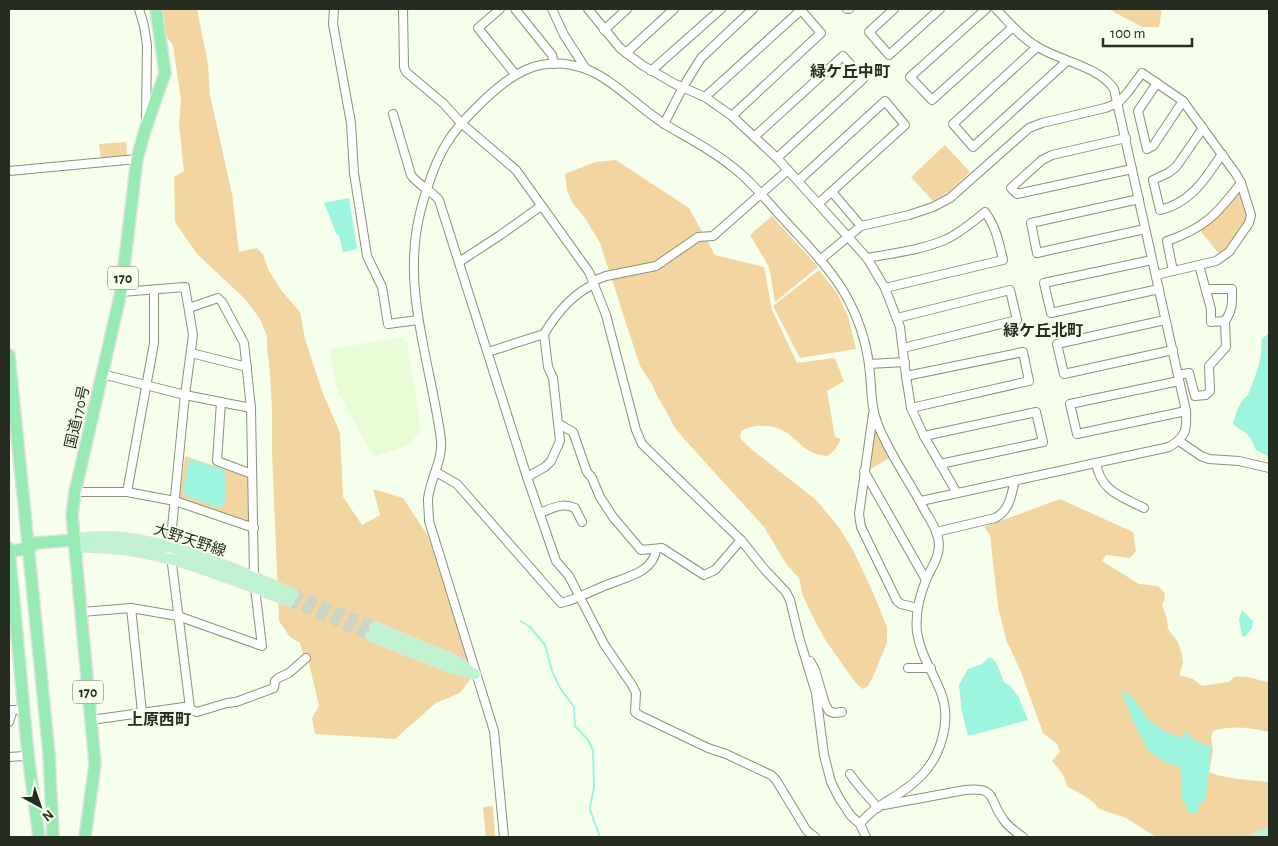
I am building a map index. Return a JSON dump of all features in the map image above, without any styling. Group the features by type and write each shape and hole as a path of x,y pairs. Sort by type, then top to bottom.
{"highway":[{"name":"国道170号","path":"85,837 95,764 72,515 75,492 121,292 137,158 165,73 156,9"},
{"path":"9,355 49,761 53,837"},
{"path":"9,552 29,548 37,551 74,543"},
{"path":"9,548 15,710 39,837"}],"main road":[{"name":"大野天野線","path":"74,543 170,553 254,577 291,597 255,588 170,553"},
{"path":"373,631 452,659 475,674"},
{"path":"1257,837 1269,833"}],"street":[{"path":"138,9 144,26 147,45 145,119 147,124"},
{"path":"334,9 333,24 351,123 354,173 368,256 382,286 388,324 418,320"},
{"path":"403,9 404,67 406,72 516,170 588,272 606,316 636,430 642,444 741,540 786,592 790,600 797,632 816,693 824,755 831,782 851,816 860,824 866,837"},
{"path":"500,9 478,28 515,74"},
{"path":"515,9 552,55 554,64"},
{"path":"552,9 564,34 586,69"},
{"path":"588,9 604,30 626,53 651,71 705,97 732,116 778,158 867,258 885,288 900,327 912,408 924,436 957,493"},
{"path":"604,30 627,9"},
{"path":"626,53 674,9"},
{"path":"651,71 720,9"},
{"path":"664,124 683,87 702,58 752,9"},
{"path":"894,9 869,32 889,55 940,9"},
{"path":"986,9 910,77 932,100 1013,27"},
{"path":"920,501 1096,464 1169,446 1179,441 1187,427 1186,411 1179,378 1114,89 1105,78 1037,47 1024,38 996,9"},
{"path":"705,97 801,10 821,33 732,116"},
{"path":"1037,47 953,124 973,147 1067,61"},
{"path":"754,137 843,56 864,79 778,158"},
{"path":"504,837 494,730 475,674 429,521 428,498 442,445 418,320 414,287 414,263 419,214 426,190 443,148 461,123 503,82 529,68 554,64 586,69 603,78 664,124 704,146 746,177 820,260 844,293 860,326 869,364 874,412 884,438 920,501 939,542 938,553 926,580 917,608 917,628 919,642 939,685 944,703 942,739 932,763 918,780 906,790 868,814 860,824"},
{"path":"820,260 861,226 909,215 950,198 1029,128 1118,103 1142,73 1182,101 1203,128 1236,174 1251,215 1249,223 1230,252 1216,261 1156,274"},
{"path":"1157,83 1138,111 1147,149 1153,146 1182,101"},
{"path":"798,181 885,101 905,125 819,203"},
{"path":"393,114 411,175 439,200 527,477 556,561 569,576 604,644 632,685 636,693 636,712 708,748 726,754 771,775 776,780 807,832 815,837"},
{"path":"1203,128 1176,167 1153,180 1160,210 1176,204 1196,190 1222,154"},
{"path":"1126,138 1052,155 1042,160 1011,188 1016,194 1132,169"},
{"path":"9,171 137,158"},
{"path":"488,352 544,334 561,311 593,282 612,275 656,266 698,237 712,236 788,170"},
{"path":"1173,270 1167,241 1194,230 1211,218 1222,209 1241,184"},
{"path":"832,192 861,226"},
{"path":"1139,199 1030,223 1037,253 1145,229"},
{"path":"459,262 541,206"},
{"path":"867,258 930,245 948,238 966,228 985,212 994,224 1003,260 885,288"},
{"path":"1152,260 1044,283 1051,313 1159,289"},
{"path":"1199,264 1211,309 1211,322 1225,321"},
{"path":"121,292 184,287 193,336 185,395 170,553 190,708"},
{"path":"1186,411 1077,434 1070,404 1179,378 1189,373 1195,396 1206,395 1210,392 1209,366 1226,347 1225,321 1233,305 1232,289 1206,289"},
{"path":"127,492 154,343 154,290"},
{"path":"897,318 1010,290 1017,320 903,348"},
{"path":"188,308 218,298 244,343 251,408 254,577"},
{"path":"1165,320 1057,344 1064,374 1172,350"},
{"path":"527,477 545,467 551,461 560,441 553,378 548,367 544,334"},
{"path":"906,376 1023,352 1029,381 912,408"},
{"path":"191,353 246,367"},
{"path":"869,364 905,362"},
{"path":"102,374 185,395 251,408"},
{"path":"221,402 217,461 252,474"},
{"path":"874,412 860,502 861,527 897,600 901,604 917,608"},
{"path":"924,436 1036,412 1043,442 940,464"},
{"path":"559,424 573,432 586,472 592,478 600,497 613,517 641,550 662,548 704,575 715,570 741,540"},
{"path":"1179,441 1201,456 1209,459 1239,460 1269,468"},
{"path":"1096,464 1101,481 1108,488 1144,508"},
{"path":"864,471 926,580"},
{"path":"436,472 457,484 561,603 579,598 629,578 642,570 656,557 656,549"},
{"path":"936,532 1001,515 1009,504 1015,480"},
{"path":"75,492 127,492 175,501 254,528"},
{"path":"540,513 561,504 567,504 575,508 582,522"},
{"path":"81,612 131,608 178,616 262,646 255,588"},
{"path":"131,608 142,712"},
{"path":"797,632 802,639 815,670 825,704 829,711 834,713 842,712"},
{"path":"91,720 184,707 197,712 226,703 236,702 274,688 275,681 278,678 289,673 306,658"},
{"path":"908,668 931,668"},
{"path":"9,722 15,710"},
{"path":"9,757 24,756"},
{"path":"850,774 857,785 879,807"},
{"path":"879,807 978,788 990,794 1002,818 1010,828 1023,837"}],"shaded area":[{"path":"161,9 197,9 208,64 210,95 232,194 239,252 257,248 263,254 268,269 281,290 300,312 305,339 322,391 340,433 343,497 362,525 380,515 373,489 403,498 428,536 467,653 472,677 460,693 436,703 395,739 315,734 312,718 319,706 309,663 304,658 300,643 290,637 279,621 272,409 267,336 260,319 245,299 197,254 175,222 174,177 184,171 179,124 181,100 173,45 162,31"},
{"path":"1108,9 1162,9 1159,27 1142,27"},
{"path":"126,142 127,155 101,158 99,144"},
{"path":"945,145 970,172 949,192 933,201 911,177"},
{"path":"616,160 689,208 715,255 764,267 772,310 797,363 835,358 844,381 827,391 835,437 841,439 835,450 827,456 815,454 785,431 766,426 747,428 741,431 740,438 816,500 838,526 853,550 887,627 887,643 872,679 868,686 862,689 826,641 803,596 799,578 787,565 764,527 675,428 652,384 640,366 600,243 585,218 572,202 567,190 565,174 595,162"},
{"path":"1241,186 1250,215 1248,223 1221,256 1198,228"},
{"path":"772,216 818,267 775,302 769,267 750,235"},
{"path":"819,270 837,293 848,316 856,349 800,358 773,306"},
{"path":"402,337 407,342 421,430 409,445 374,457 335,384 330,349"},
{"path":"876,427 893,456 869,470 867,467 872,429"},
{"path":"185,456 247,477 250,480 251,520 246,523 181,499"},
{"path":"1060,499 1133,532 1136,551 1130,558 1106,555 1102,561 1139,584 1158,586 1164,592 1165,598 1162,605 1168,629 1178,642 1182,655 1183,663 1179,675 1193,679 1202,686 1229,682 1234,677 1247,677 1269,682 1269,732 1241,728 1213,731 1211,738 1213,750 1209,772 1230,778 1269,782 1269,831 1265,837 1156,837 1126,818 1099,809 1085,796 1068,787 1062,773 1052,761 1060,752 1057,744 1043,733 1021,672 1007,642 998,607 990,535 984,527"},
{"path":"493,806 495,837 486,837 483,807"}],"water":[{"path":"349,198 357,249 343,252 339,235 337,235 324,203"},
{"path":"1269,333 1269,457 1256,450 1248,435 1233,423 1235,415 1248,395 1256,375 1262,347 1261,340"},
{"path":"189,459 223,470 225,473 225,503 223,506 219,508 186,496 183,492"},
{"path":"1242,610 1253,621 1252,628 1245,637 1242,636 1239,619"},
{"path":"988,658 992,658 997,664 1004,682 1018,696 1028,720 968,736 962,712 959,685 968,669 982,664"},
{"path":"1121,691 1133,699 1146,717 1162,730 1181,737 1186,731 1194,739 1211,748 1206,799 1200,804 1197,813 1193,814 1188,811 1182,797 1181,771 1177,766 1167,763 1149,752 1131,717"}],"waterway":[{"path":"521,621 530,627 545,645 552,671 560,688 574,707 575,726 588,740 593,750 594,787 590,808"},
{"path":"590,810 600,837"}],"tunnel":[{"path":"293,594 375,627"},
{"path":"289,601 371,636"}],"district":[{"name":"緑ケ丘中町","path":"850,71"},
{"name":"緑ケ丘北町","path":"1043,330"},
{"name":"上原西町","path":"159,719"}]}
